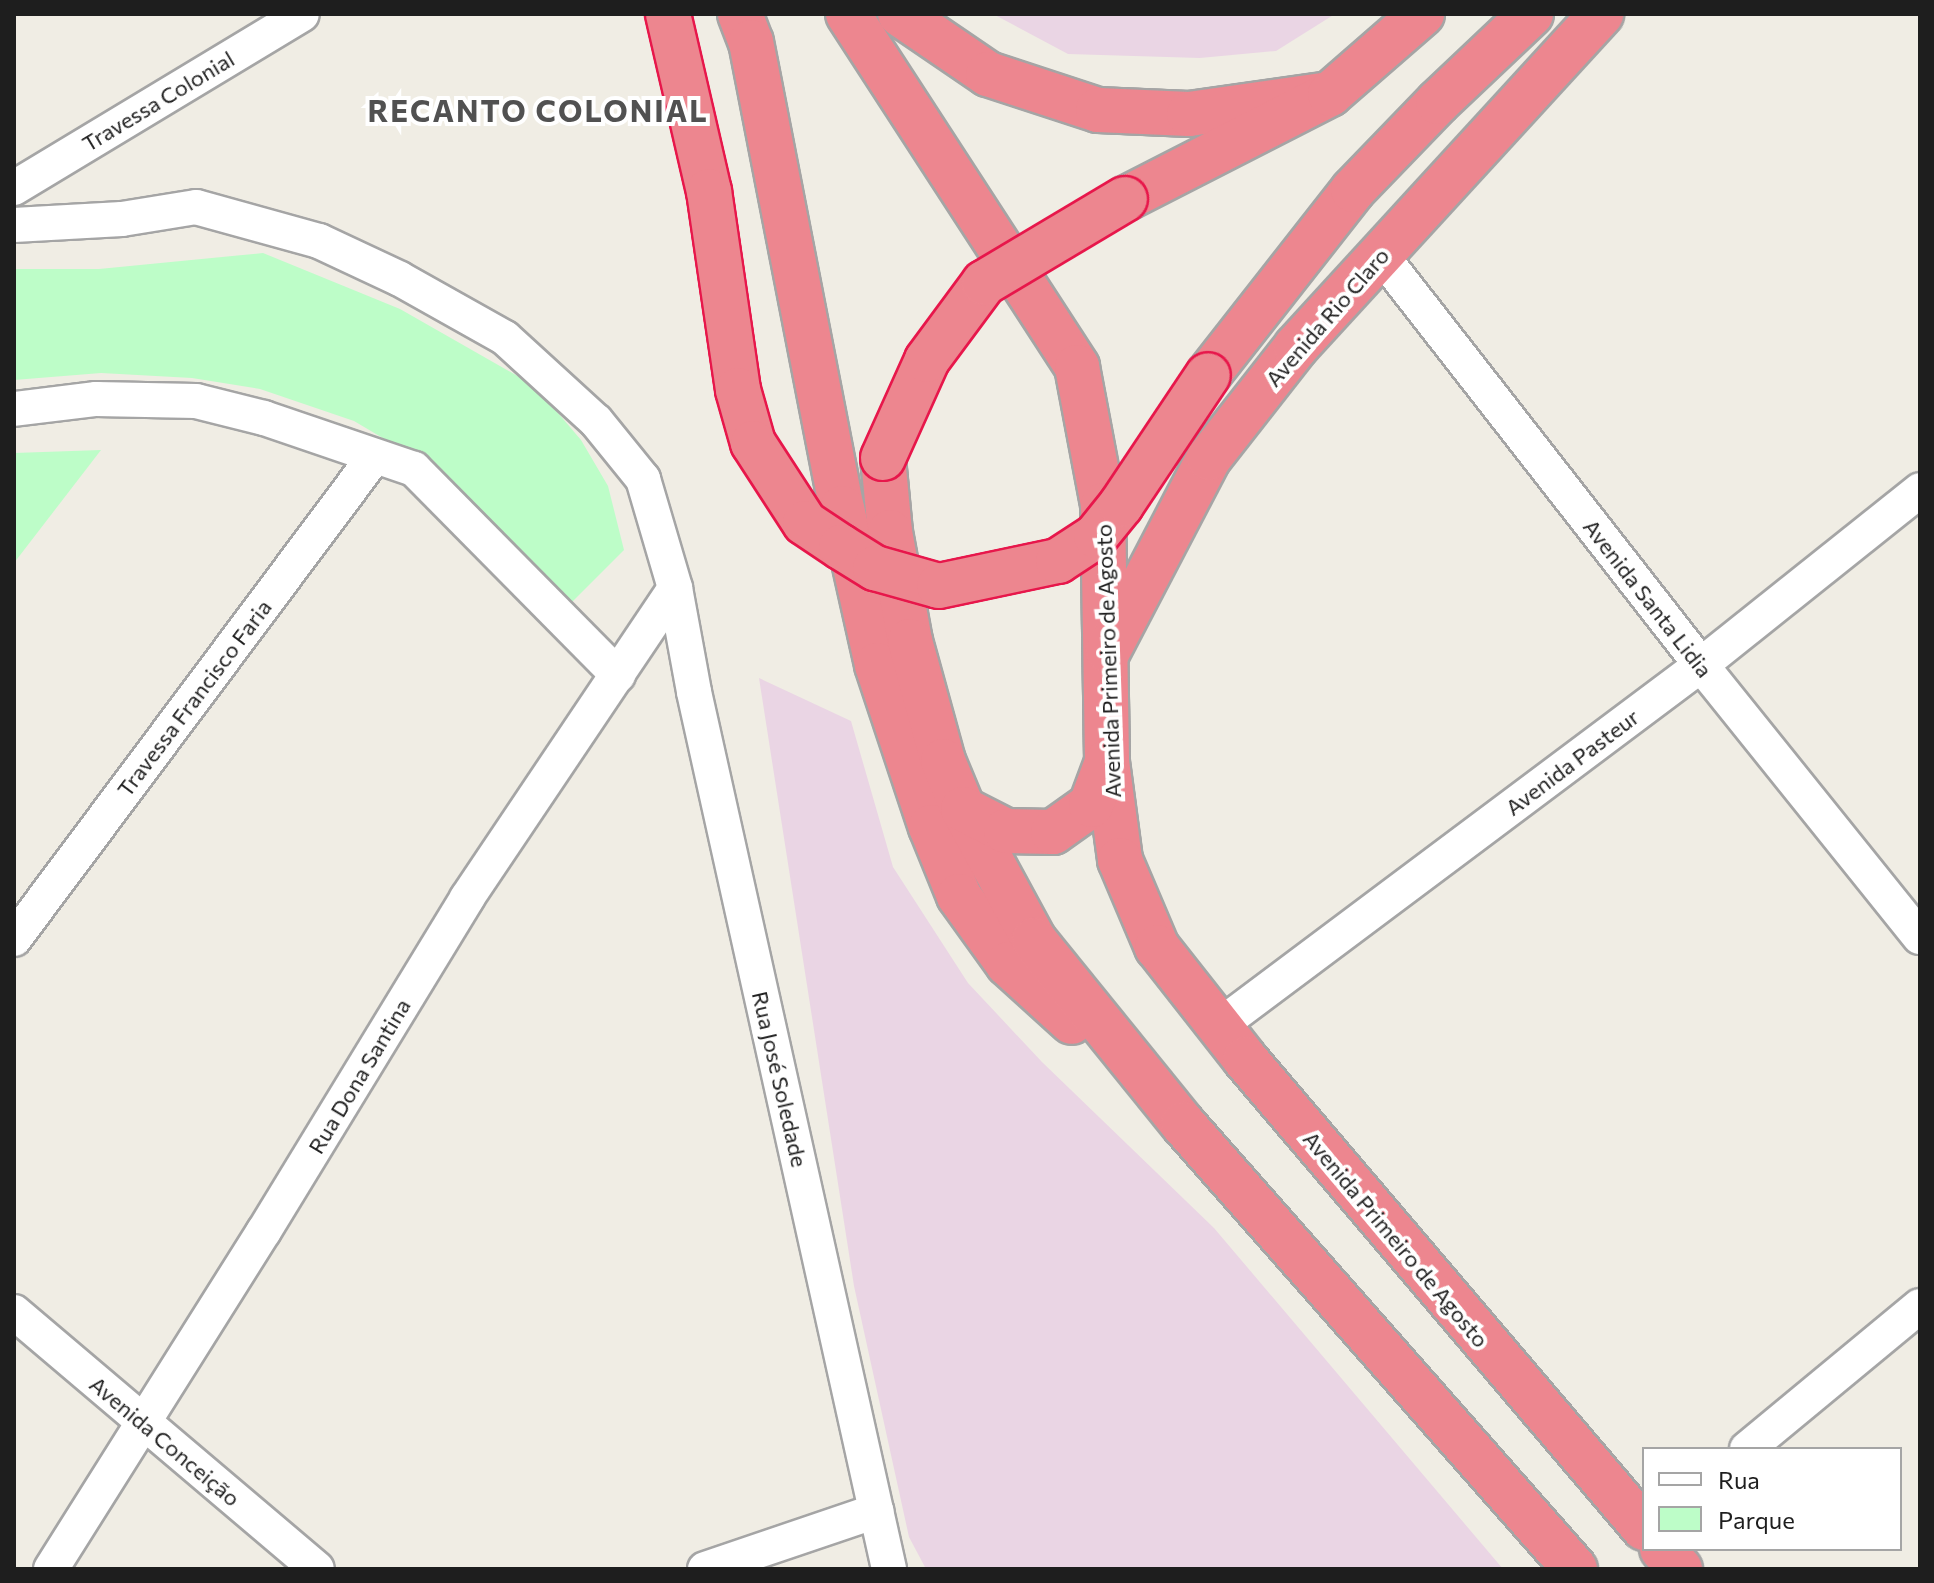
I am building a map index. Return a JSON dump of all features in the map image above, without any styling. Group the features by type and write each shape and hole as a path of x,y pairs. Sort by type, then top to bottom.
{"highway":[{"path":"668,14 709,191 738,390 753,443 805,523 875,568 939,586 1058,561 1096,536 1121,505 1208,375 1353,190 1438,102 1531,14"},
{"path":"740,14 751,42 842,508 877,665 931,827 959,896 1008,964 1183,1124"},
{"name":"Avenida Primeiro de Agosto","path":"848,14 1077,367 1103,505 1107,762 1120,860 1157,947 1219,1026 1642,1526"},
{"path":"900,14 988,74 1098,110 1189,114 1330,94"},
{"path":"1422,14 1330,94 1125,199 984,283 927,360 883,458 890,532 910,641 943,761 963,809 1034,940 1183,1124 1570,1564"},
{"name":"Avenida Rio Claro","path":"1105,657 1209,458 1296,347 1601,14"},
{"path":"963,809 1006,831 1053,832 1091,805 1107,762"},
{"path":"1664,1551 1680,1569"}],"street":[{"name":"Travessa Colonial","path":"14,188 302,14"},
{"name":"Rua José Soledade","path":"14,225 122,219 196,207 319,241 400,279 505,338 596,421 643,479 675,588 694,692 889,1569"},
{"name":"Avenida Santa Lidia","path":"1381,255 1701,665 1920,937"},
{"path":"14,409 96,399 196,401 264,418 414,469 618,675"},
{"name":"Travessa Francisco Faria","path":"14,939 374,457"},
{"name":"Avenida Pasteur","path":"1219,1026 1701,665 1920,490"},
{"name":"Rua Dona Santina","path":"51,1569 145,1424 467,898 675,588"},
{"path":"1749,1447 1920,1306"},
{"name":"Avenida Conceição","path":"14,1312 317,1569"},
{"path":"705,1569 876,1511"}],"shaded area":[{"path":"993,14 1335,14 1276,51 1200,58 1068,54"},
{"path":"759,678 851,721 893,867 968,983 1042,1062 1214,1228 1503,1569 926,1569 909,1537 854,1286"}],"green space":[{"path":"263,253 400,309 535,386 581,440 608,486 624,550 564,610 420,460 354,421 260,389 192,378 101,373 14,380 14,269 99,269"},
{"path":"101,450 14,563 14,453"}],"district":[{"name":"RECANTO COLONIAL","path":"538,110"}]}
